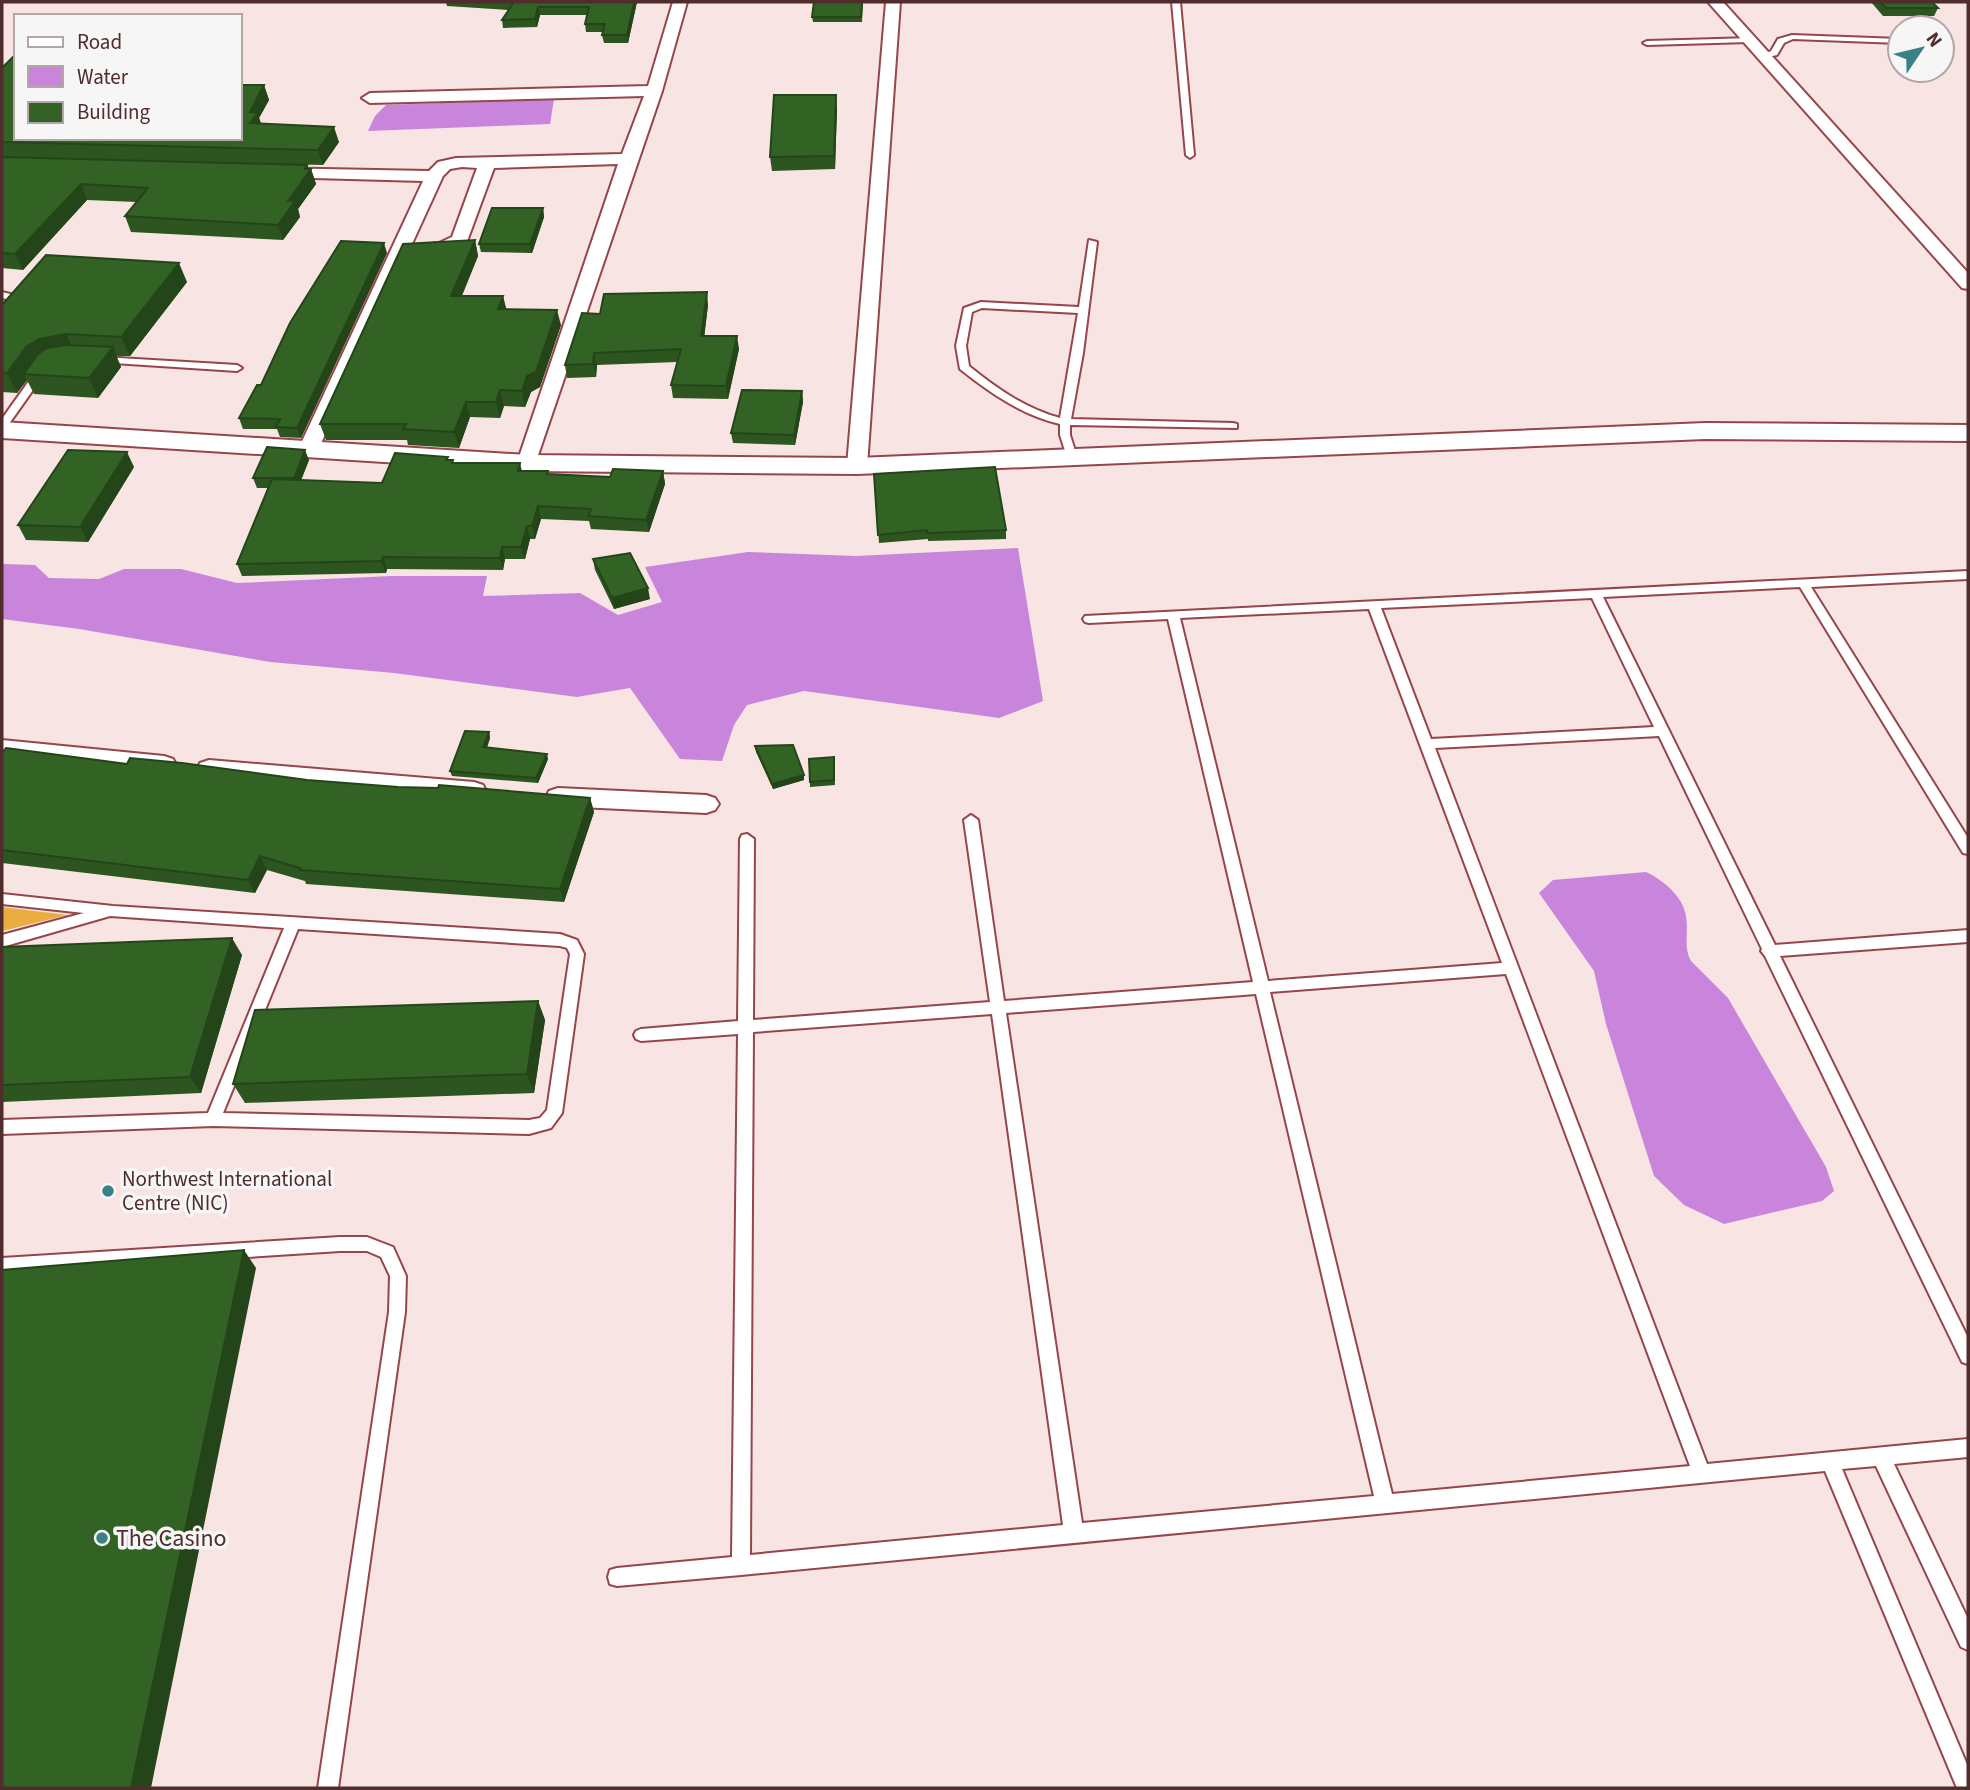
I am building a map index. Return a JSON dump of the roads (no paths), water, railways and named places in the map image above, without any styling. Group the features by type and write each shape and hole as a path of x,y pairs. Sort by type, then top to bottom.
{"street":[{"path":"527,463 628,159 654,90 680,2"},
{"path":"857,466 893,2"},
{"path":"1715,2 1968,284"},
{"path":"370,97 654,90"},
{"path":"308,450 398,252 434,176 441,167 449,164 628,159"},
{"path":"398,252 443,248 460,240 486,163"},
{"path":"252,171 434,176"},
{"path":"2,428 527,463 857,466 1705,431 1968,433"},
{"path":"2,749 494,792"},
{"path":"536,796 618,802 706,804"}],"lane":[{"path":"1176,2 1190,155"},
{"path":"1763,56 1774,53 1781,41 1792,37 1886,40"},
{"path":"1647,43 1749,40"},
{"path":"1072,457 1065,435 1065,422 1093,242"},
{"path":"2,295 23,300"},
{"path":"1084,310 981,305 967,310 961,346 964,367 985,384 1050,419 1065,422 1233,426"},
{"path":"89,359 237,368"},
{"path":"2,428 42,370 53,363"},
{"path":"1089,619 1968,575"},
{"path":"1803,583 1968,849"},
{"path":"1596,594 1968,1356"},
{"path":"1374,605 1702,1474"},
{"path":"1172,614 1264,988 1385,1504"},
{"path":"1427,744 1663,731"},
{"path":"971,820 1074,1534"},
{"path":"741,1566 747,839"},
{"path":"2,900 113,911 561,940 572,944 577,954 554,1113 545,1123 528,1127 213,1119 2,1127"},
{"path":"2,941 113,911"},
{"path":"213,1119 293,923"},
{"path":"1768,951 1968,936"},
{"path":"641,1035 1511,968"},
{"path":"2,1265 340,1244 367,1244 387,1252 398,1276 397,1312 328,1788"},
{"path":"617,1577 1968,1448"},
{"path":"1881,1457 1968,1640"},
{"path":"1830,1462 1967,1788"}],"water":[{"path":"554,99 550,124 368,131 375,116 386,105"},
{"path":"1018,548 1043,701 999,718 804,691 747,705 734,725 722,761 680,759 630,688 577,697 394,673 270,662 79,629 2,619 2,564 35,565 49,578 99,579 124,569 181,569 237,583 392,576 487,576 483,596 580,593 618,615 662,602 645,567 748,552 856,556"},
{"path":"1646,872 1659,879 1677,895 1686,916 1687,950 1691,961 1728,998 1826,1167 1834,1191 1822,1201 1724,1224 1684,1205 1654,1176 1606,1024 1594,971 1539,893 1553,880"}],"place":[{"name":"Northwest International Centre (NIC)","path":"108,1191"},
{"name":"The Casino","path":"102,1538"}]}
